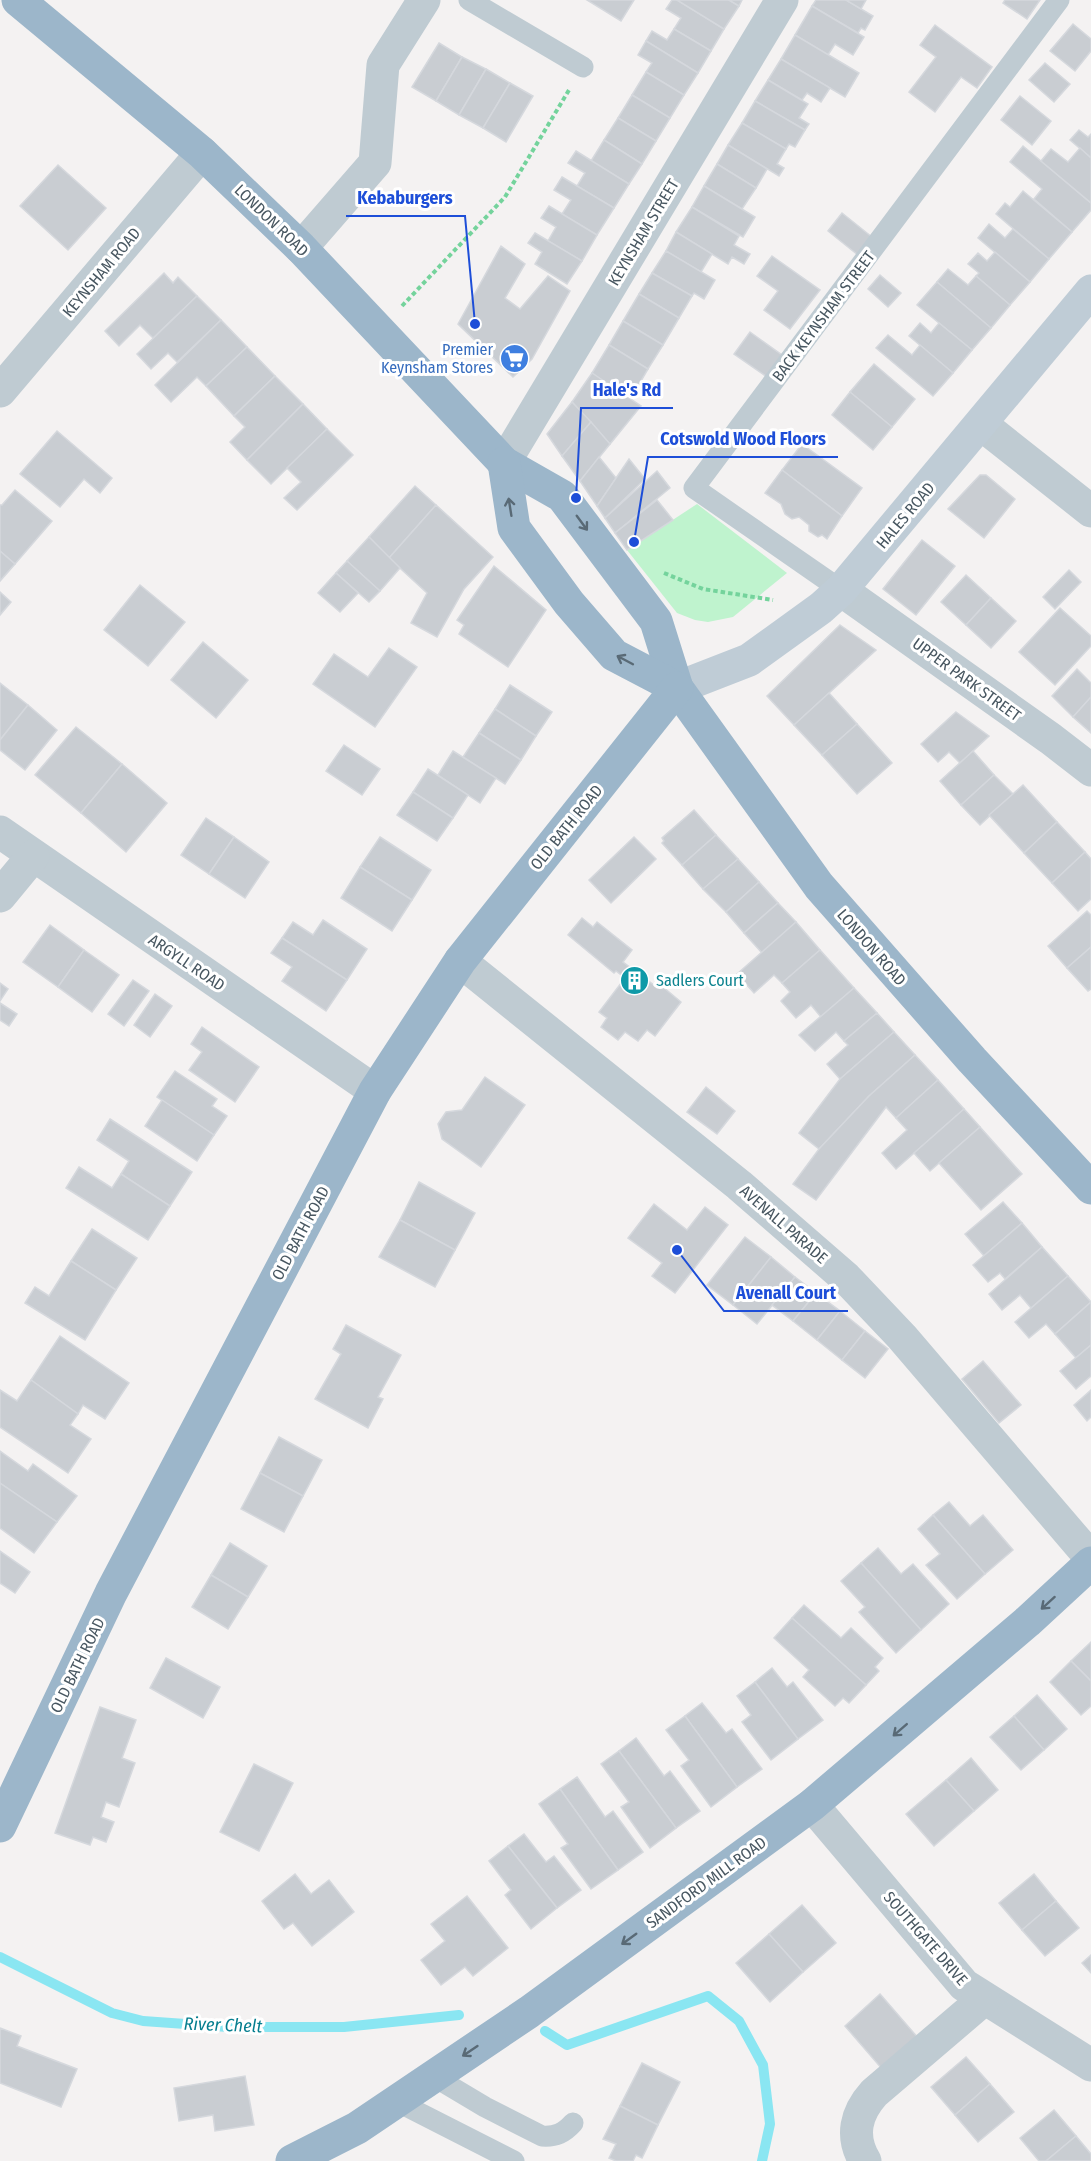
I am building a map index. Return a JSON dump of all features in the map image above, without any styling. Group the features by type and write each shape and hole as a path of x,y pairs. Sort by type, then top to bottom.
{"highway":[{"name":"LONDON ROAD","path":"18,0 202,153 301,248 504,463 562,496 656,621 677,688 819,886 972,1060 1091,1188"},
{"name":"LONDON ROAD","path":"504,463 514,528 569,603 614,655 677,688"},
{"name":"OLD BATH ROAD","path":"0,1826 111,1593 375,1090 460,961 677,688"},
{"name":"SANDFORD MILL ROAD","path":"292,2161 357,2128 529,2012 812,1805 1027,1622 1091,1563"}],"main road":[{"name":"HALES ROAD","path":"677,688 749,660 831,599 1091,291"}],"street":[{"path":"301,248 375,164 383,65 424,0"},
{"name":"KEYNSHAM STREET","path":"504,463 782,0"},
{"name":"KEYNSHAM ROAD","path":"0,391 202,153"},
{"path":"981,424 1091,511"},
{"name":"UPPER PARK STREET","path":"831,599 1051,739 1091,770"},
{"name":"ARGYLL ROAD","path":"0,832 375,1090"},
{"path":"0,896 33,856"},
{"name":"AVENALL PARADE","path":"460,961 739,1185 846,1278 902,1337 1091,1558"},
{"name":"SOUTHGATE DRIVE","path":"812,1805 964,1985 1091,2065"},
{"path":"865,2161 857,2143 856,2131 858,2117 864,2103 984,1999"}],"lane":[{"path":"469,0 583,67"},
{"name":"BACK KEYNSHAM STREET","path":"831,599 694,488 1059,0"},
{"path":"433,2076 542,2136 552,2137 564,2132 573,2123"},
{"path":"396,2101 514,2161"}],"path":[{"path":"379,331 505,197 583,67"},
{"path":"662,572 703,589 831,599"}],"green space":[{"path":"697,504 787,573 733,617 708,622 677,613 627,550"}],"building":[{"path":"587,0 634,0 621,21"},
{"path":"672,0 677,0 724,29 711,51 674,29 681,18 666,9"},
{"path":"677,0 729,0 739,6 724,29"},
{"path":"729,0 742,0 739,6"},
{"path":"816,0 846,0 873,16 865,30 861,28 858,33 812,6"},
{"path":"846,0 866,0 861,9"},
{"path":"1005,0 1040,0 1027,19 1003,3"},
{"path":"812,6 864,37 853,55 835,44 828,55 795,35"},
{"path":"1073,24 1091,39 1091,51 1075,71 1050,51"},
{"path":"935,25 992,67 977,88 961,77 935,112 909,92 936,57 920,45"},
{"path":"674,29 711,51 698,73 646,41 652,31 667,40"},
{"path":"795,35 859,73 845,97 781,59"},
{"path":"646,41 698,73 684,95 646,72 652,63 638,55"},
{"path":"439,43 462,57 436,101 412,87"},
{"path":"462,57 486,69 459,115 436,101"},
{"path":"781,59 830,88 821,102 807,93 802,100 768,80"},
{"path":"1045,63 1070,84 1054,102 1029,80"},
{"path":"486,69 510,83 483,128 459,115"},
{"path":"646,72 684,95 670,118 632,95"},
{"path":"768,80 808,104 799,118 809,124 805,130 755,101"},
{"path":"510,83 533,96 506,142 483,128"},
{"path":"632,95 670,118 656,141 618,118"},
{"path":"1020,96 1051,121 1032,145 1001,120"},
{"path":"755,101 805,130 795,147 789,144 786,149 742,123"},
{"path":"618,118 656,141 642,164 604,140"},
{"path":"742,123 786,149 777,164 784,168 779,176 728,145"},
{"path":"1079,130 1088,137 1091,134 1091,158 1070,140"},
{"path":"604,140 642,164 629,184 591,161"},
{"path":"728,145 767,169 756,188 717,164"},
{"path":"1023,146 1091,203 1091,210 1072,232 1034,199 1042,189 1010,162"},
{"path":"1080,148 1091,158 1091,203 1041,161 1051,149 1068,162"},
{"path":"576,151 629,184 614,208 577,186 585,173 568,163"},
{"path":"717,164 756,188 742,209 704,186"},
{"path":"58,165 106,208 68,250 20,206"},
{"path":"562,177 614,208 597,235 562,214 571,200 554,190"},
{"path":"704,186 755,217 743,237 692,207"},
{"path":"1023,191 1072,232 1049,259 996,214 1005,203 1010,207"},
{"path":"549,206 597,235 582,261 548,241 556,227 541,218"},
{"path":"692,207 739,236 734,245 750,254 744,264 732,257 728,264 676,232"},
{"path":"842,213 872,237 858,255 828,231"},
{"path":"989,224 1005,238 1013,229 1049,259 1030,282 978,238"},
{"path":"676,232 712,254 701,272 666,251"},
{"path":"535,233 582,261 567,284 535,264 542,252 528,243"},
{"path":"501,246 525,264 505,298 520,309 548,276 570,291 532,359 513,377 458,324"},
{"path":"666,251 715,280 704,299 694,293 692,296 652,273"},
{"path":"995,252 1030,282 1010,305 976,276 979,273 968,264 978,253 987,261"},
{"path":"772,256 820,290 790,329 764,310 778,291 757,276"},
{"path":"948,269 968,285 976,276 1010,305 991,328 937,282"},
{"path":"164,273 173,283 178,277 197,296 153,338 140,325 119,346 105,331"},
{"path":"652,273 692,296 679,318 639,294"},
{"path":"880,275 901,293 888,307 868,289"},
{"path":"937,282 991,328 972,350 917,305"},
{"path":"639,294 679,318 663,345 623,321"},
{"path":"197,296 221,320 177,362 168,353 151,369 137,354"},
{"path":"221,320 247,347 206,386 197,377 171,402 155,385"},
{"path":"623,321 663,345 648,369 609,345"},
{"path":"920,323 931,333 939,323 972,350 953,373 909,336"},
{"path":"750,332 782,355 767,377 734,354"},
{"path":"888,335 912,355 920,345 953,373 933,396 876,348"},
{"path":"609,345 648,369 630,400 592,373"},
{"path":"247,347 275,376 234,416 206,386"},
{"path":"874,364 915,399 892,427 850,392"},
{"path":"592,373 641,406 610,444 572,402"},
{"path":"275,376 303,404 247,460 230,442 245,427 234,416"},
{"path":"850,392 892,427 873,450 832,415"},
{"path":"572,402 591,422 562,456 547,434"},
{"path":"303,404 327,429 271,484 247,460"},
{"path":"591,422 610,444 580,481 562,456"},
{"path":"327,429 353,455 297,510 284,498 301,482 287,468"},
{"path":"57,431 112,478 100,493 84,479 60,507 20,474"},
{"path":"802,444 862,488 842,516 782,470"},
{"path":"599,457 616,478 597,506 580,481"},
{"path":"629,459 645,479 605,518 597,506"},
{"path":"782,470 842,516 827,539 822,535 818,537 809,531 809,525 799,517 792,519 785,514 781,504 765,493"},
{"path":"657,471 670,488 615,533 605,518"},
{"path":"980,475 986,475 1015,499 984,538 948,509"},
{"path":"415,486 436,505 389,558 369,537"},
{"path":"15,490 52,521 15,564 0,551 0,505"},
{"path":"657,500 673,520 627,550 615,533"},
{"path":"436,505 493,557 464,589 437,637 411,623 427,593 389,558"},
{"path":"369,537 400,568 380,591 347,561"},
{"path":"922,540 955,566 916,615 883,589"},
{"path":"0,551 15,564 0,581"},
{"path":"347,561 380,591 369,602 336,573"},
{"path":"494,566 546,610 508,667 459,634 464,625 457,620"},
{"path":"1069,570 1081,582 1055,609 1043,597"},
{"path":"336,573 358,593 340,612 318,593"},
{"path":"966,575 991,598 966,625 941,602"},
{"path":"140,585 185,622 148,666 104,630"},
{"path":"0,592 11,602 0,615"},
{"path":"991,598 1016,621 991,648 966,625"},
{"path":"1060,608 1091,636 1091,646 1055,685 1019,652"},
{"path":"840,625 876,650 794,725 767,696"},
{"path":"203,642 248,680 216,718 171,680"},
{"path":"389,648 417,667 375,727 313,684 334,654 368,677"},
{"path":"1077,669 1091,683 1091,697 1073,717 1052,696"},
{"path":"0,683 28,705 0,740"},
{"path":"510,685 552,712 536,736 495,709"},
{"path":"829,693 857,724 822,755 794,725"},
{"path":"1091,697 1091,733 1073,717"},
{"path":"28,705 57,730 25,770 0,750 0,740"},
{"path":"495,709 536,736 521,760 479,733"},
{"path":"956,712 989,736 960,763 949,752 938,762 921,744"},
{"path":"857,724 892,763 857,794 822,755"},
{"path":"76,727 122,764 81,813 35,775"},
{"path":"479,733 521,760 505,784 463,757"},
{"path":"344,745 380,769 362,795 326,771"},
{"path":"453,751 496,778 480,803 438,775"},
{"path":"973,751 994,775 961,805 940,781"},
{"path":"122,764 167,803 126,852 81,813"},
{"path":"428,769 468,795 453,818 413,792"},
{"path":"994,775 1013,794 980,825 961,805"},
{"path":"1023,785 1057,822 1024,853 989,815"},
{"path":"413,792 453,818 437,841 397,815"},
{"path":"694,810 716,835 682,865 662,843 664,841 662,838"},
{"path":"206,818 234,837 209,874 181,855"},
{"path":"1057,822 1085,852 1052,883 1024,853"},
{"path":"716,835 738,859 703,889 682,865"},
{"path":"234,837 269,862 245,898 209,874"},
{"path":"380,837 431,870 412,900 360,867"},
{"path":"634,837 656,859 611,903 589,880"},
{"path":"1085,852 1091,859 1091,899 1078,911 1052,883"},
{"path":"738,859 759,882 726,912 703,889"},
{"path":"360,867 412,900 392,931 341,898"},
{"path":"759,882 778,903 744,933 726,912"},
{"path":"778,903 796,922 762,953 744,933"},
{"path":"1087,911 1091,915 1091,947 1067,968 1048,946"},
{"name":"Sadlers Court","path":"582,918 593,927 597,922 632,950 623,962 654,985 657,982 681,1002 655,1036 647,1030 638,1041 625,1032 618,1040 601,1027 607,1018 599,1012 625,978 616,971 614,973 568,935"},
{"path":"323,920 367,949 347,980 282,938 293,922 313,935"},
{"path":"796,922 820,950 782,983 774,975 754,993 737,974"},
{"path":"50,925 84,950 58,987 23,962"},
{"path":"282,938 347,980 326,1011 282,981 292,967 271,953"},
{"path":"1091,947 1091,989 1088,991 1067,968"},
{"path":"84,950 119,975 92,1012 58,987"},
{"path":"820,950 854,988 821,1017 811,1005 796,1018 781,1001 790,992 782,983"},
{"path":"133,980 149,991 124,1026 108,1014"},
{"path":"0,983 8,989 0,1001"},
{"path":"854,988 877,1013 844,1041 836,1032 815,1051 799,1035"},
{"path":"155,994 172,1006 150,1037 134,1025"},
{"path":"0,1003 17,1014 9,1026 0,1020"},
{"path":"877,1013 894,1032 840,1079 827,1064 848,1045 844,1041"},
{"path":"202,1027 259,1067 235,1102 189,1070 202,1052 191,1044"},
{"path":"894,1032 915,1055 869,1096 819,1149 799,1133 840,1079"},
{"path":"915,1055 938,1080 896,1118 886,1107 816,1200 793,1184 819,1149 869,1096"},
{"path":"175,1071 217,1099 212,1106 227,1116 214,1135 157,1097"},
{"path":"485,1077 525,1105 481,1167 442,1139 438,1124 446,1112 462,1110"},
{"path":"938,1080 964,1109 896,1169 882,1153 907,1130 896,1118"},
{"path":"706,1087 735,1111 717,1134 687,1112"},
{"path":"162,1100 214,1135 197,1161 145,1126"},
{"path":"964,1109 980,1127 930,1171 914,1153"},
{"path":"110,1119 192,1172 170,1206 121,1174 129,1161 97,1140"},
{"path":"980,1127 1022,1174 981,1210 939,1163"},
{"path":"79,1167 112,1188 121,1174 170,1206 148,1240 66,1188"},
{"path":"419,1182 475,1213 455,1250 400,1220"},
{"path":"1003,1202 1022,1223 984,1256 965,1234"},
{"path":"654,1204 687,1230 705,1207 728,1225 675,1293 652,1276 662,1263 628,1238"},
{"path":"400,1220 455,1250 435,1287 379,1257"},
{"path":"1022,1223 1042,1247 1005,1279 1000,1273 988,1282 973,1265"},
{"path":"92,1229 137,1258 116,1290 71,1261"},
{"path":"745,1237 771,1257 733,1305 707,1285"},
{"path":"1042,1247 1068,1276 1031,1308 1020,1295 1002,1310 989,1294"},
{"path":"771,1257 795,1277 757,1324 733,1305"},
{"path":"71,1261 116,1290 85,1340 25,1303 35,1287 49,1296"},
{"path":"1068,1276 1091,1302 1055,1334 1046,1324 1029,1338 1015,1322"},
{"path":"795,1277 816,1293 793,1321 772,1305"},
{"path":"816,1293 840,1311 817,1340 793,1321"},
{"path":"1091,1302 1091,1345 1076,1358 1055,1334"},
{"path":"840,1311 865,1331 842,1360 817,1340"},
{"path":"346,1325 401,1355 378,1397 383,1399 368,1428 315,1399 341,1354 333,1349"},
{"path":"865,1331 888,1349 865,1378 842,1360"},
{"path":"60,1336 129,1383 105,1419 83,1405 78,1414 31,1380"},
{"path":"1091,1345 1091,1376 1076,1389 1060,1371"},
{"path":"983,1361 1021,1405 999,1423 962,1379"},
{"path":"31,1380 78,1414 70,1425 91,1439 68,1473 0,1427 0,1390 17,1401"},
{"path":"1091,1390 1091,1417 1087,1421 1074,1405"},
{"path":"279,1437 322,1460 303,1496 260,1473"},
{"path":"0,1451 28,1471 33,1464 77,1496 57,1522 0,1483"},
{"path":"260,1473 303,1496 284,1532 241,1509"},
{"path":"0,1483 57,1522 34,1553 0,1528"},
{"path":"949,1502 970,1526 983,1515 1013,1550 985,1574 933,1515"},
{"path":"933,1515 985,1574 957,1599 926,1565 940,1554 918,1529"},
{"path":"230,1543 267,1566 248,1597 211,1575"},
{"path":"878,1548 901,1574 913,1564 949,1604 921,1630 861,1563"},
{"path":"0,1551 30,1572 15,1593 0,1583"},
{"path":"861,1563 921,1630 896,1653 859,1612 865,1607 841,1581"},
{"path":"211,1575 248,1597 228,1629 192,1607"},
{"path":"804,1605 841,1638 851,1628 883,1658 875,1667 879,1671 866,1685 792,1618"},
{"path":"792,1618 866,1685 849,1703 843,1698 835,1706 803,1677 809,1670 774,1638"},
{"path":"1091,1642 1091,1681 1071,1661"},
{"path":"166,1658 220,1687 203,1718 150,1688"},
{"path":"1071,1661 1091,1681 1091,1706 1081,1715 1050,1682"},
{"path":"772,1668 787,1687 793,1682 823,1720 798,1739 755,1682"},
{"path":"755,1682 798,1739 771,1760 742,1722 751,1715 737,1696"},
{"path":"1037,1695 1067,1729 1044,1750 1014,1716"},
{"path":"702,1703 726,1733 732,1729 762,1769 737,1787 685,1716"},
{"path":"100,1707 136,1720 122,1758 135,1763 119,1807 106,1802 101,1817 114,1822 106,1842 93,1837 90,1845 55,1833"},
{"path":"685,1716 737,1787 711,1807 681,1766 689,1760 666,1730"},
{"path":"1014,1716 1044,1750 1021,1770 990,1737"},
{"path":"636,1738 664,1776 670,1771 700,1811 676,1828 619,1751"},
{"path":"619,1751 676,1828 650,1848 621,1807 629,1802 601,1764"},
{"path":"971,1758 998,1790 974,1811 946,1780"},
{"path":"254,1764 293,1783 259,1851 220,1832"},
{"path":"577,1777 605,1817 613,1811 643,1852 618,1870 560,1789"},
{"path":"946,1780 974,1811 934,1846 906,1814"},
{"path":"560,1789 618,1870 591,1889 561,1848 568,1844 539,1804"},
{"path":"524,1834 546,1862 554,1856 581,1890 557,1908 508,1846"},
{"path":"508,1846 557,1908 531,1929 505,1895 511,1890 489,1861"},
{"path":"295,1874 311,1894 329,1880 354,1912 312,1946 293,1923 284,1929 262,1901"},
{"path":"1034,1874 1056,1901 1022,1930 999,1903"},
{"path":"467,1896 508,1948 473,1976 465,1967 441,1985 421,1960 445,1941 431,1924"},
{"path":"1056,1901 1079,1928 1045,1956 1022,1930"},
{"path":"802,1905 836,1943 803,1972 769,1934"},
{"path":"769,1934 803,1972 770,2002 736,1963"},
{"path":"1091,1955 1091,1973 1082,1963"},
{"path":"880,1994 919,2039 883,2070 845,2026"},
{"path":"0,2028 21,2036 17,2046 77,2069 61,2107 0,2083"},
{"path":"966,2057 990,2084 955,2115 931,2087"},
{"path":"642,2063 680,2082 658,2125 620,2106"},
{"path":"245,2076 254,2125 215,2131 213,2115 179,2121 174,2088"},
{"path":"990,2084 1014,2112 978,2142 955,2115"},
{"path":"620,2106 658,2125 642,2158 636,2155 633,2161 616,2161 609,2158 616,2144 603,2139"},
{"path":"1054,2110 1076,2136 1046,2161 1039,2161 1020,2138"},
{"path":"1076,2136 1091,2154 1091,2161 1046,2161"}],"waterway":[{"name":"River Chelt","path":"0,1957 112,2013 143,2021 228,2027 344,2027 459,2015"},
{"name":"River Chelt","path":"545,2031 567,2045 708,1996 739,2021 763,2065 770,2124 762,2161"}],"place":[{"name":"Kebaburgers","path":"475,324"},
{"name":"Premier Keynsham Stores","path":"514,358"},
{"name":"Hale's Rd","path":"576,498"},
{"name":"Cotswold Wood Floors","path":"634,542"},
{"name":"Sadlers Court","path":"635,980"},
{"name":"Avenall Court","path":"677,1250"}]}
